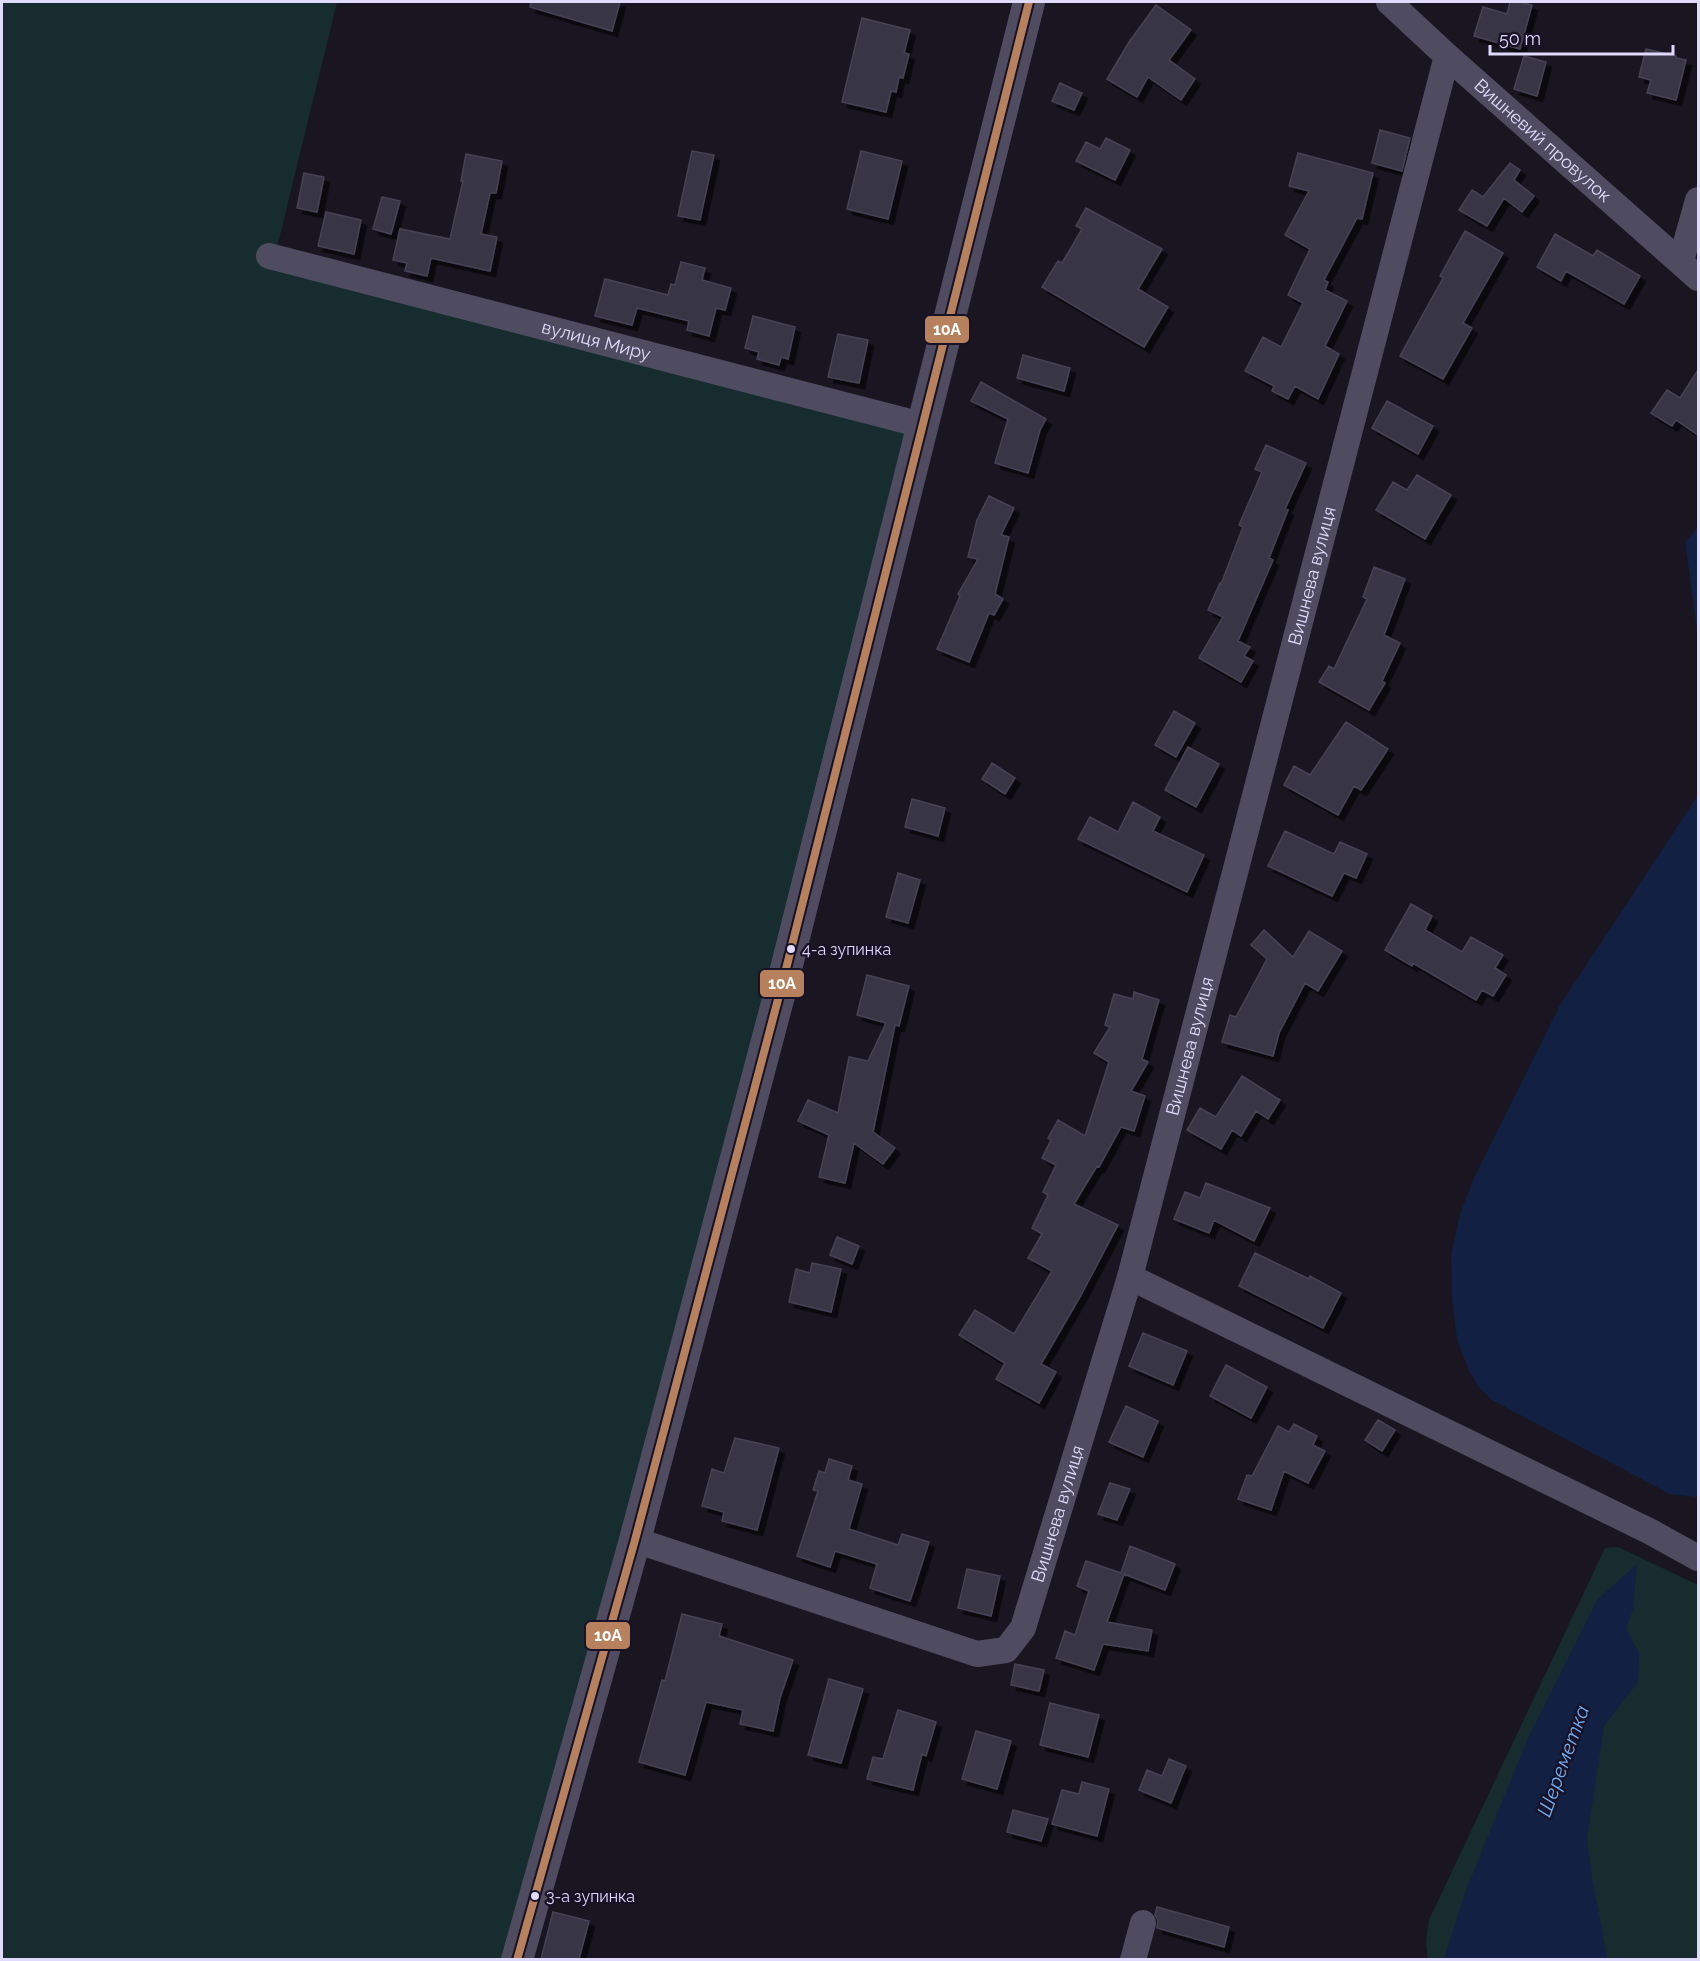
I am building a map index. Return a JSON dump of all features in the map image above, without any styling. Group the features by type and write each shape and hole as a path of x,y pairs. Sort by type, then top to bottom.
{"street":[{"path":"517,1959 635,1539 785,974 1029,2"},
{"name":"Вишневий провулок","path":"1389,2 1447,56 1690,269"},
{"name":"Вишнева вулиця","path":"635,1539 977,1654 1006,1650 1023,1628 1130,1277 1447,56"},
{"path":"1690,269 1698,200"},
{"name":"вулиця Миру","path":"269,256 921,425"},
{"path":"1130,1277 1651,1532 1698,1558"},
{"path":"1133,1959 1143,1923"}],"green space":[{"path":"2,2 337,2 273,264 922,425 517,1959 2,1960"},
{"path":"1618,1547 1698,1585 1698,1959 1428,1960 1426,1942 1429,1920 1605,1548"}],"water":[{"path":"1698,528 1698,637 1685,542"},
{"path":"1698,795 1698,1497 1696,1497 1670,1494 1492,1400 1479,1387 1469,1371 1457,1339 1452,1297 1451,1256 1460,1214 1474,1178 1560,1005"},
{"name":"Шереметка","path":"1637,1564 1633,1609 1626,1629 1639,1653 1638,1682 1604,1726 1587,1839 1607,1956 1605,1959 1444,1959 1465,1893 1528,1738 1597,1600"}],"building":[{"path":"531,2 620,2 612,31 530,7"},
{"path":"1510,2 1532,5 1520,49 1474,36 1483,7 1507,14"},
{"path":"1156,5 1191,30 1169,60 1195,79 1181,100 1148,77 1137,97 1107,79 1129,42"},
{"path":"862,18 910,30 904,53 909,54 903,78 899,77 896,92 891,91 886,112 842,102"},
{"path":"1646,49 1686,60 1676,100 1647,93 1651,80 1639,77"},
{"path":"1524,56 1546,62 1537,96 1514,89"},
{"path":"1060,83 1082,93 1074,110 1052,101"},
{"path":"1380,130 1410,138 1402,171 1372,163"},
{"path":"1106,138 1130,150 1115,180 1076,161 1086,142 1100,149"},
{"path":"692,151 714,155 700,220 678,216"},
{"path":"861,151 902,161 888,219 847,209"},
{"path":"1298,153 1373,173 1362,219 1357,218 1324,280 1328,282 1325,290 1347,301 1325,346 1339,354 1318,399 1295,386 1288,399 1272,391 1274,386 1245,371 1263,337 1281,347 1303,303 1288,295 1310,249 1285,235 1309,191 1289,186"},
{"path":"466,154 502,161 496,193 490,193 481,234 497,237 490,271 431,258 427,276 405,271 407,263 393,260 400,229 450,239 463,181 461,181"},
{"path":"1510,163 1520,170 1514,180 1534,196 1522,212 1504,198 1487,226 1459,210 1472,190 1483,197"},
{"path":"304,173 324,177 317,212 297,208"},
{"path":"382,197 400,201 391,234 373,229"},
{"path":"1086,208 1162,249 1138,289 1168,307 1144,347 1042,287 1058,261 1062,263 1082,229 1076,226"},
{"path":"326,212 361,220 354,254 318,246"},
{"path":"1465,231 1503,253 1463,323 1472,328 1443,379 1400,356 1443,278 1440,276"},
{"path":"1555,234 1593,256 1597,250 1640,276 1624,304 1566,271 1561,281 1537,267"},
{"path":"681,262 705,268 702,280 731,288 725,310 716,308 709,336 687,330 689,321 637,308 632,325 595,316 605,279 668,295 671,284 675,285"},
{"path":"753,316 795,327 788,359 781,357 779,365 757,359 759,352 745,348"},
{"path":"838,334 868,340 859,383 828,377"},
{"path":"1023,355 1070,368 1064,391 1017,378"},
{"path":"1698,370 1698,435 1676,420 1672,426 1651,413 1667,390 1680,398"},
{"path":"981,382 1046,419 1040,430 1028,473 995,463 1008,419 971,401"},
{"path":"1387,401 1433,426 1418,454 1372,428"},
{"path":"1266,445 1306,463 1285,509 1288,510 1269,558 1273,560 1238,641 1250,647 1244,656 1253,661 1241,682 1199,658 1223,617 1208,610 1221,584 1243,527 1239,525 1262,472 1255,469"},
{"path":"1417,475 1451,495 1425,539 1376,510 1393,482 1407,490"},
{"path":"989,496 1014,508 1001,535 1009,537 995,594 1003,599 994,615 989,613 969,662 937,649 960,596 958,594 978,559 968,557 977,520"},
{"path":"1374,567 1405,579 1384,635 1400,643 1382,681 1385,683 1369,710 1319,682 1329,666 1334,669 1367,599 1363,597"},
{"path":"1174,711 1195,723 1176,757 1155,745"},
{"path":"1346,722 1388,749 1361,790 1354,786 1338,815 1284,785 1294,766 1310,775"},
{"path":"1188,747 1219,764 1196,807 1165,790"},
{"path":"992,763 1015,778 1005,794 982,779"},
{"path":"912,799 945,808 938,836 905,827"},
{"path":"1133,802 1160,817 1153,831 1204,855 1187,892 1078,839 1090,817 1118,832"},
{"path":"1285,831 1334,854 1340,842 1367,854 1356,878 1344,873 1332,896 1268,866"},
{"path":"898,873 920,880 908,923 886,917"},
{"path":"1411,904 1432,916 1425,930 1462,952 1471,937 1503,955 1495,968 1506,975 1493,996 1482,990 1476,1000 1413,963 1412,966 1385,950"},
{"path":"1264,930 1293,957 1309,931 1342,951 1318,991 1305,983 1279,1033 1273,1056 1222,1042 1230,1015 1236,1017 1267,959 1251,945"},
{"path":"867,975 909,986 899,1026 895,1025 873,1132 895,1148 883,1164 854,1143 845,1183 819,1177 829,1135 798,1121 808,1100 838,1113 849,1057 868,1061 886,1023 857,1015"},
{"path":"1134,992 1159,1000 1142,1059 1148,1062 1131,1091 1145,1096 1134,1131 1121,1127 1099,1167 1097,1166 1074,1204 1118,1225 1041,1364 1056,1372 1039,1403 996,1379 1005,1363 959,1335 975,1310 1014,1334 1052,1271 1028,1258 1042,1234 1032,1228 1048,1195 1043,1192 1056,1165 1042,1158 1051,1140 1048,1138 1058,1120 1085,1136 1109,1062 1094,1053 1110,1027 1105,1025 1114,994 1133,999"},
{"path":"1242,1076 1280,1100 1268,1119 1256,1111 1241,1136 1232,1130 1221,1149 1187,1130 1200,1108 1216,1117"},
{"path":"1206,1183 1270,1208 1254,1241 1214,1220 1209,1233 1174,1219 1185,1192 1200,1198"},
{"path":"837,1237 859,1246 852,1264 830,1255"},
{"path":"1255,1253 1309,1279 1310,1276 1341,1293 1323,1328 1239,1286"},
{"path":"812,1263 841,1269 831,1312 789,1302 796,1269 810,1273"},
{"path":"1143,1333 1187,1351 1173,1385 1129,1366"},
{"path":"1226,1365 1267,1387 1251,1418 1210,1396"},
{"path":"1126,1406 1158,1421 1143,1457 1109,1442"},
{"path":"1378,1420 1395,1430 1382,1451 1365,1440"},
{"path":"1294,1424 1317,1436 1313,1445 1325,1451 1308,1483 1284,1471 1271,1510 1238,1499 1247,1475 1252,1476 1278,1426 1289,1432"},
{"path":"735,1438 779,1448 757,1530 722,1521 724,1512 702,1506 712,1469 724,1473"},
{"path":"829,1459 852,1466 848,1480 862,1484 849,1529 898,1545 902,1534 929,1542 910,1601 870,1588 877,1564 835,1551 830,1567 797,1556 818,1491 813,1490 819,1471 825,1473"},
{"path":"1110,1483 1130,1489 1117,1520 1098,1514"},
{"path":"1130,1546 1175,1564 1165,1590 1124,1574 1107,1622 1152,1630 1148,1651 1103,1644 1094,1670 1056,1658 1065,1631 1075,1635 1089,1591 1077,1586 1086,1561 1121,1573"},
{"path":"967,1569 1000,1576 991,1616 958,1608"},
{"path":"682,1614 722,1624 719,1636 793,1660 780,1698 773,1731 740,1724 743,1710 706,1702 685,1775 639,1762 662,1680 665,1681"},
{"path":"1015,1664 1044,1670 1039,1691 1011,1685"},
{"path":"829,1679 863,1689 841,1763 808,1755"},
{"path":"1050,1703 1099,1715 1088,1757 1040,1745"},
{"path":"898,1710 936,1722 926,1756 922,1754 913,1790 867,1779 873,1757 883,1759"},
{"path":"976,1731 1011,1741 997,1789 962,1779"},
{"path":"1169,1759 1186,1766 1171,1803 1139,1790 1147,1770 1162,1776"},
{"path":"1082,1782 1109,1789 1097,1836 1052,1824 1062,1790 1079,1794"},
{"path":"1013,1810 1048,1819 1041,1841 1007,1832"},
{"path":"1157,1907 1229,1927 1224,1947 1157,1928 1158,1920 1155,1915"},
{"path":"553,1912 589,1921 579,1959 541,1959"}],"transit line":[{"name":"10А","path":"517,1960 635,1540 785,973 1029,2"}],"place":[{"name":"4-а зупинка","path":"791,949"},
{"name":"3-а зупинка","path":"535,1896"}]}
